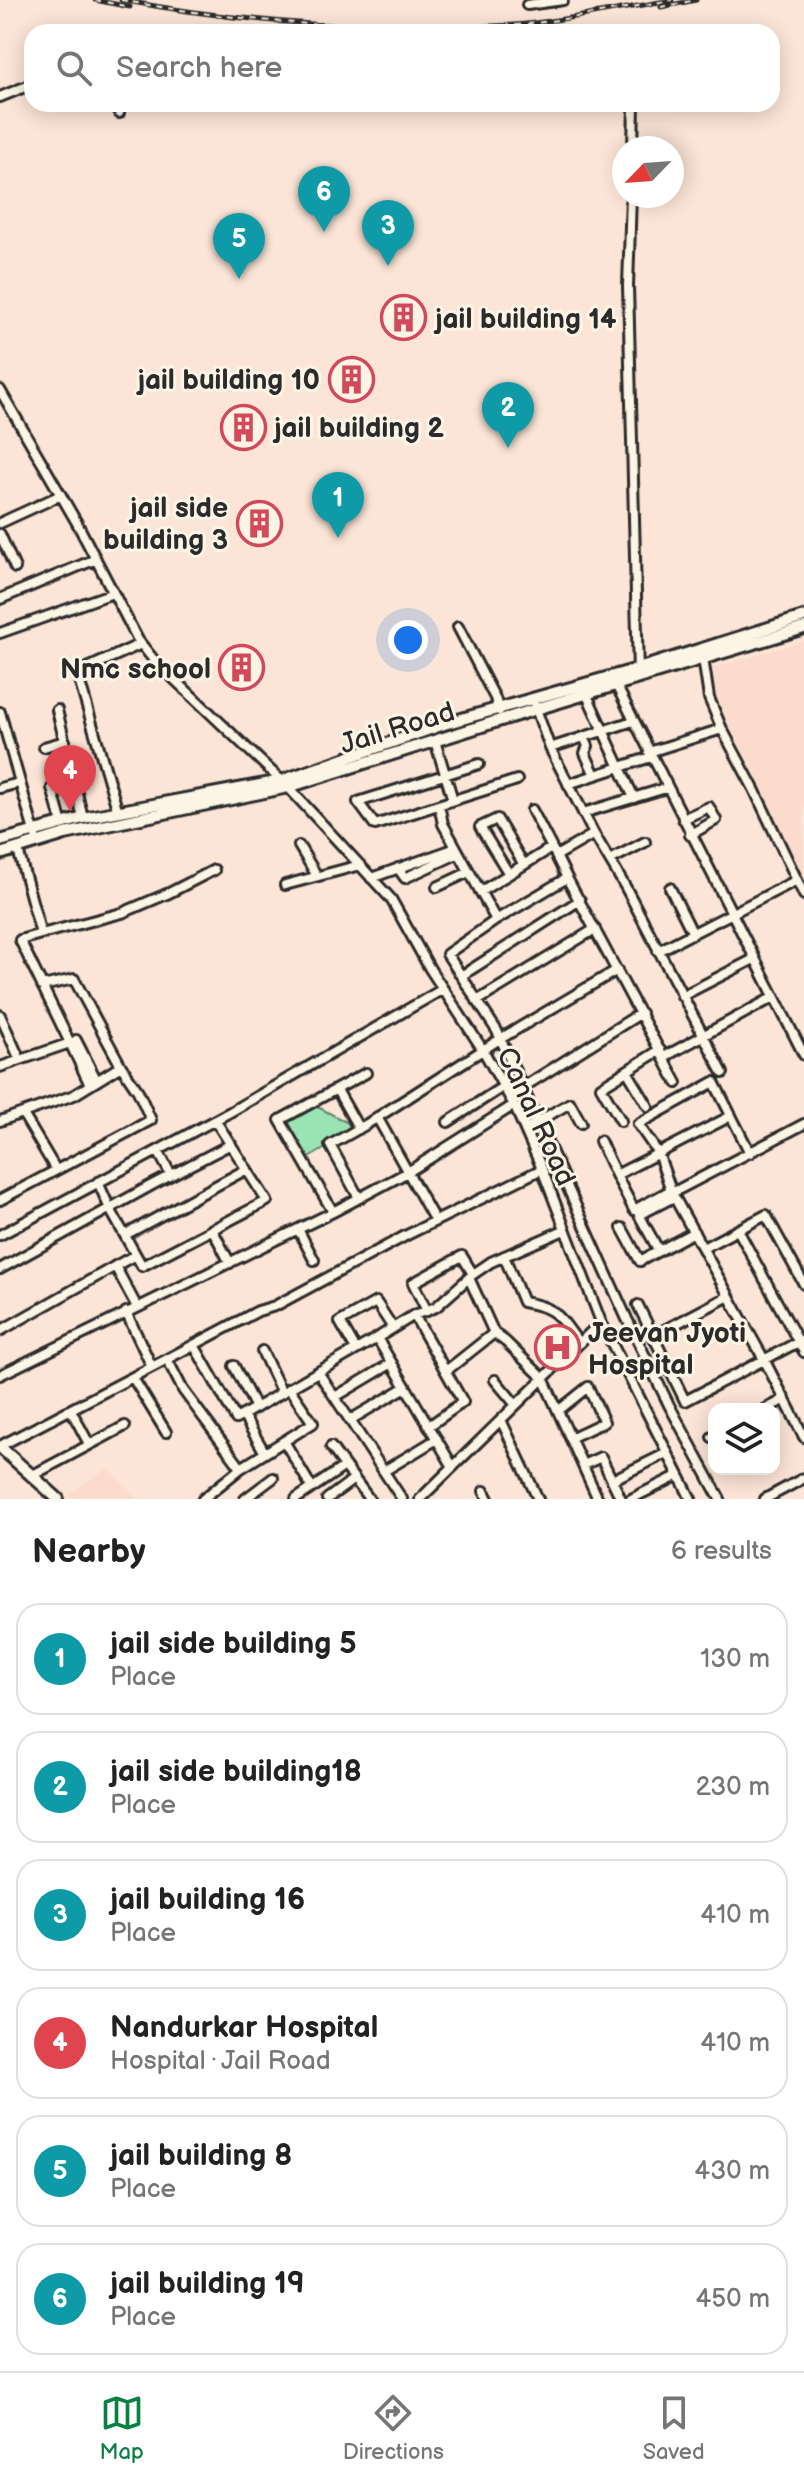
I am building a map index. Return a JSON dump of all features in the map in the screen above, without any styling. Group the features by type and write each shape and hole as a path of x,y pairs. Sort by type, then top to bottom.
{"main road":[{"path":"638,673 758,636 804,617"},
{"name":"Jail Road","path":"0,854 65,834 284,784 502,720 534,703 586,693 614,680 703,658 758,636 804,628"},
{"path":"0,841 83,818 284,784 498,708 534,703 614,680"},
{"path":"0,1447 58,1499"}],"street":[{"path":"527,5 563,0"},
{"path":"0,97 24,87"},
{"path":"633,136 634,112"},
{"path":"631,208 628,286 638,673"},
{"name":"Canal Road","path":"0,390 141,644 219,724 284,784 391,899 514,1105 601,1322 691,1499"},
{"path":"0,523 61,495"},
{"path":"0,534 15,568"},
{"path":"0,599 96,559"},
{"path":"0,633 113,593"},
{"path":"458,627 502,720"},
{"path":"118,812 77,673 141,644"},
{"path":"703,658 709,698 722,729 804,895"},
{"path":"614,680 754,959 801,1040 804,1055"},
{"path":"586,693 634,798"},
{"path":"534,703 550,748 568,784 723,1073"},
{"path":"57,710 83,818"},
{"path":"0,716 38,844"},
{"path":"550,748 633,721"},
{"path":"568,784 722,729"},
{"path":"584,737 588,746 585,753 595,775"},
{"path":"44,747 65,741"},
{"path":"435,741 453,800"},
{"path":"479,764 358,802 375,825 517,780"},
{"path":"0,788 19,783"},
{"path":"52,788 62,824"},
{"path":"583,813 666,788"},
{"path":"439,805 443,824 496,920"},
{"path":"683,819 709,807 716,820 690,835"},
{"path":"532,810 677,1083"},
{"path":"509,874 480,827 497,819 524,865"},
{"path":"480,892 524,865 594,834"},
{"path":"610,860 645,842"},
{"path":"299,846 317,876"},
{"path":"18,850 41,934"},
{"path":"371,878 458,850"},
{"path":"285,885 360,865"},
{"path":"94,1083 20,940 122,913 214,870"},
{"path":"437,887 469,872"},
{"path":"567,878 496,920 447,954 500,1039 627,1319 720,1499"},
{"path":"658,951 797,880"},
{"path":"670,888 693,934"},
{"path":"461,976 580,900"},
{"path":"477,1001 595,929"},
{"path":"682,996 754,959"},
{"path":"359,1198 330,1145 617,970"},
{"path":"0,1200 151,1120 138,1091 74,979 42,986"},
{"path":"0,1235 215,1120 443,989"},
{"path":"621,1121 601,1087 774,997"},
{"path":"509,1096 641,1013"},
{"path":"0,1015 4,1031 20,1060"},
{"path":"0,1067 73,1041"},
{"path":"0,1121 74,1095 121,1066"},
{"path":"627,1071 648,1106"},
{"path":"333,1212 280,1120 366,1073"},
{"path":"750,1153 714,1082 638,1124 658,1153 672,1193 804,1437"},
{"path":"448,1122 504,1086"},
{"path":"337,1090 359,1129"},
{"path":"525,1129 570,1103 581,1123"},
{"path":"0,1375 333,1212 408,1172 514,1105"},
{"path":"23,1114 56,1170"},
{"path":"616,1175 731,1116"},
{"path":"377,1117 435,1221"},
{"path":"98,1182 142,1266 267,1201 215,1120"},
{"path":"600,1141 634,1210 804,1124"},
{"path":"0,1269 231,1144"},
{"path":"158,1151 171,1175"},
{"path":"125,1235 247,1169"},
{"path":"0,1447 258,1311 275,1306 435,1221 542,1169"},
{"path":"659,1251 639,1215 672,1193"},
{"path":"703,1248 766,1215 804,1284"},
{"path":"622,1228 640,1261 694,1232"},
{"path":"212,1229 230,1263"},
{"path":"298,1229 314,1260"},
{"path":"194,1345 236,1419 414,1315 445,1301 491,1262 564,1230"},
{"path":"738,1230 801,1341 804,1352"},
{"path":"0,1331 135,1255"},
{"path":"427,1311 413,1283 462,1256 494,1333 543,1378 598,1499"},
{"path":"504,1256 523,1302 555,1311 579,1343"},
{"path":"115,1266 137,1307"},
{"path":"653,1336 729,1296"},
{"path":"356,1350 340,1322 376,1302 393,1328"},
{"path":"638,1305 685,1401 801,1341"},
{"path":"126,1312 152,1367"},
{"path":"414,1315 463,1402 429,1426"},
{"path":"420,1499 601,1322"},
{"path":"446,1371 494,1333"},
{"path":"377,1338 453,1467"},
{"path":"203,1499 241,1468 313,1423 286,1390 262,1351"},
{"path":"167,1359 183,1390 241,1468"},
{"path":"335,1397 392,1363"},
{"path":"234,1366 256,1408"},
{"path":"318,1372 402,1499"},
{"path":"133,1378 166,1432"},
{"path":"495,1380 516,1405"},
{"path":"350,1420 406,1387"},
{"path":"558,1411 588,1387 604,1422 570,1438"},
{"path":"777,1403 785,1399"},
{"path":"71,1410 89,1444"},
{"path":"243,1415 265,1453"},
{"path":"501,1420 538,1499"},
{"path":"31,1476 125,1426"},
{"path":"384,1471 437,1439"},
{"path":"284,1441 312,1488"},
{"path":"331,1447 369,1499"},
{"path":"612,1480 667,1453"},
{"path":"583,1465 601,1457 621,1499"},
{"path":"296,1499 345,1466"},
{"path":"631,1499 650,1495 679,1475"},
{"path":"245,1499 273,1478"},
{"path":"765,1499 804,1478"},
{"path":"327,1499 354,1479"},
{"path":"258,1490 264,1499"}],"shaded area":[{"path":"804,641 804,879 704,671"},
{"path":"108,1468 137,1499 74,1499 69,1495"}],"green space":[{"path":"316,1106 348,1123 351,1133 307,1159 285,1122"}],"railway":[{"path":"95,0 130,7"},
{"path":"121,0 218,15 317,24"},
{"path":"524,24 672,0"},
{"path":"661,7 696,0"}],"place":[{"name":"jail building 19","path":"324,232"},
{"name":"jail building 16","path":"388,266"},
{"name":"jail building 8","path":"239,279"},
{"name":"jail building 14","path":"404,318"},
{"name":"jail building 10","path":"351,379"},
{"name":"jail building 2","path":"243,427"},
{"name":"jail side building18","path":"508,448"},
{"name":"jail side building 3","path":"259,523"},
{"name":"jail side building 5","path":"338,538"},
{"name":"Nmc school","path":"242,668"},
{"name":"Nandurkar Hospital","path":"70,811"},
{"name":"Jeevan Jyoti Hospital","path":"557,1348"}]}
